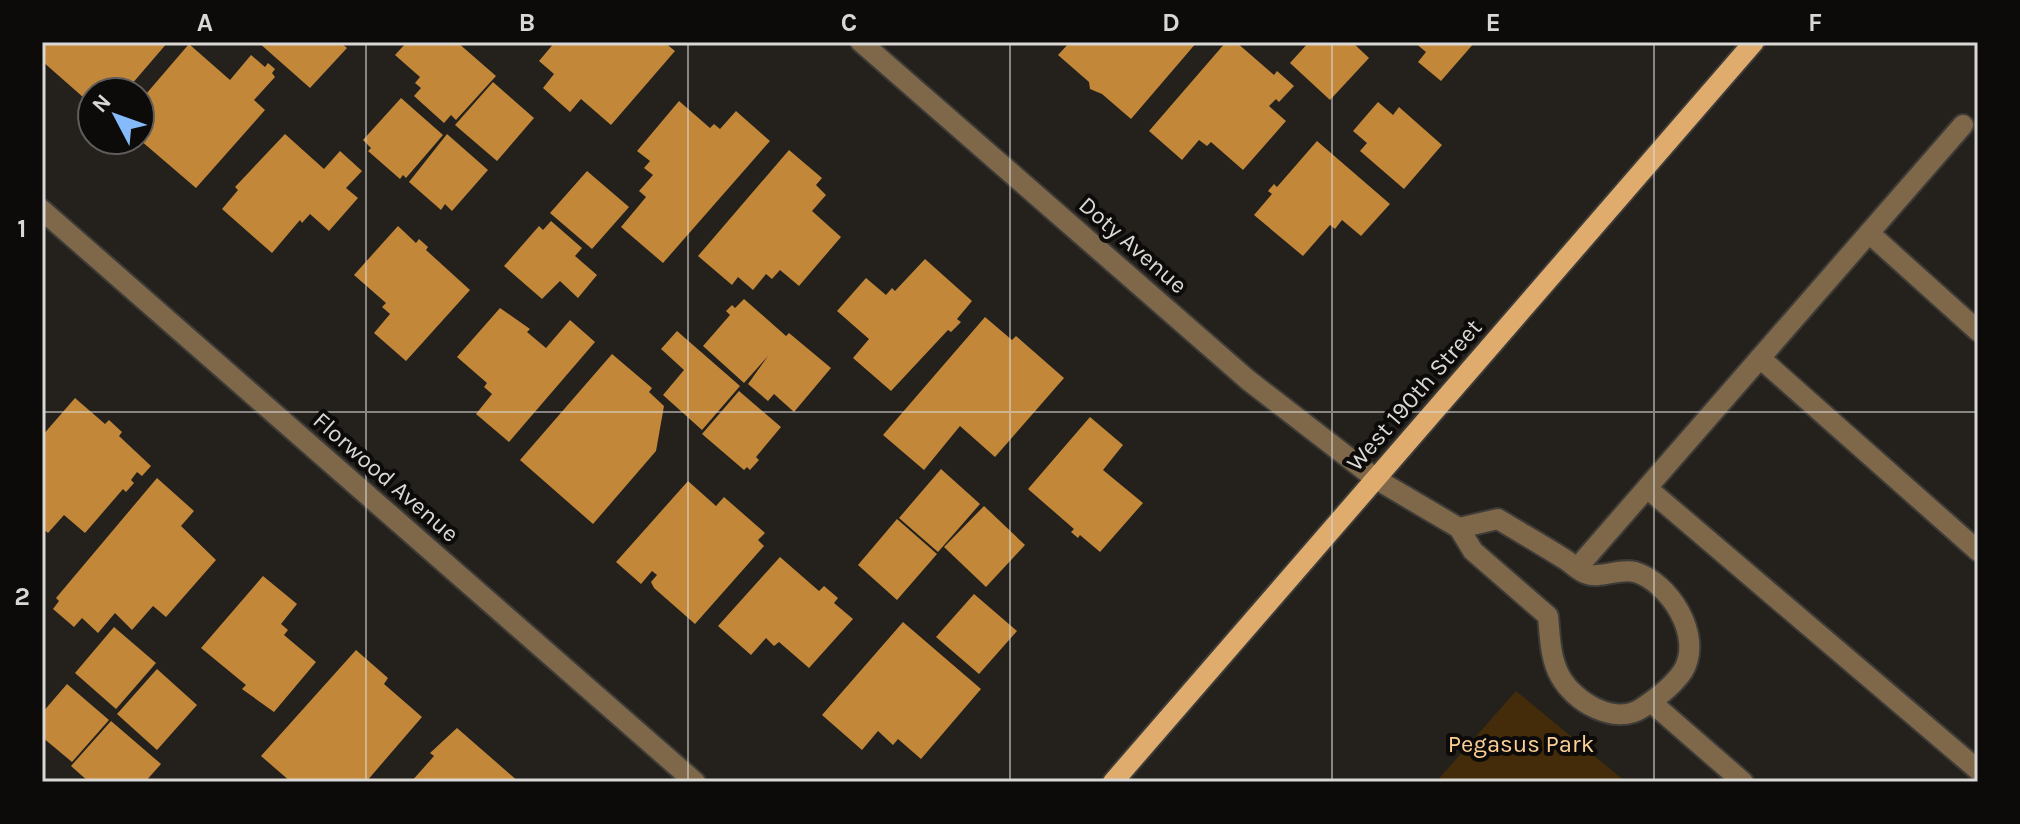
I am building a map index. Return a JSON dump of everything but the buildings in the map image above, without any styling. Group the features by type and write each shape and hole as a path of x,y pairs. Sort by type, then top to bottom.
{"main road":[{"name":"West 190th Street","path":"1113,782 1754,42"}],"street":[{"name":"Doty Avenue","path":"861,42 1248,380 1376,479 1459,528"},
{"path":"1578,567 1963,125"},
{"name":"Florwood Avenue","path":"42,210 695,782"},
{"path":"1869,233 1978,331"},
{"path":"1760,358 1978,551"},
{"path":"1647,488 1978,770"},
{"path":"1498,519 1578,567 1588,575 1626,570 1638,573 1669,595 1678,611 1689,641 1684,669 1637,712 1621,715 1594,708 1582,700 1561,678 1554,661 1548,616 1473,551 1459,528 1498,519"},
{"path":"1651,702 1743,782"}],"green space":[{"name":"Pegasus Park","path":"1516,691 1626,782 1436,782"}]}
